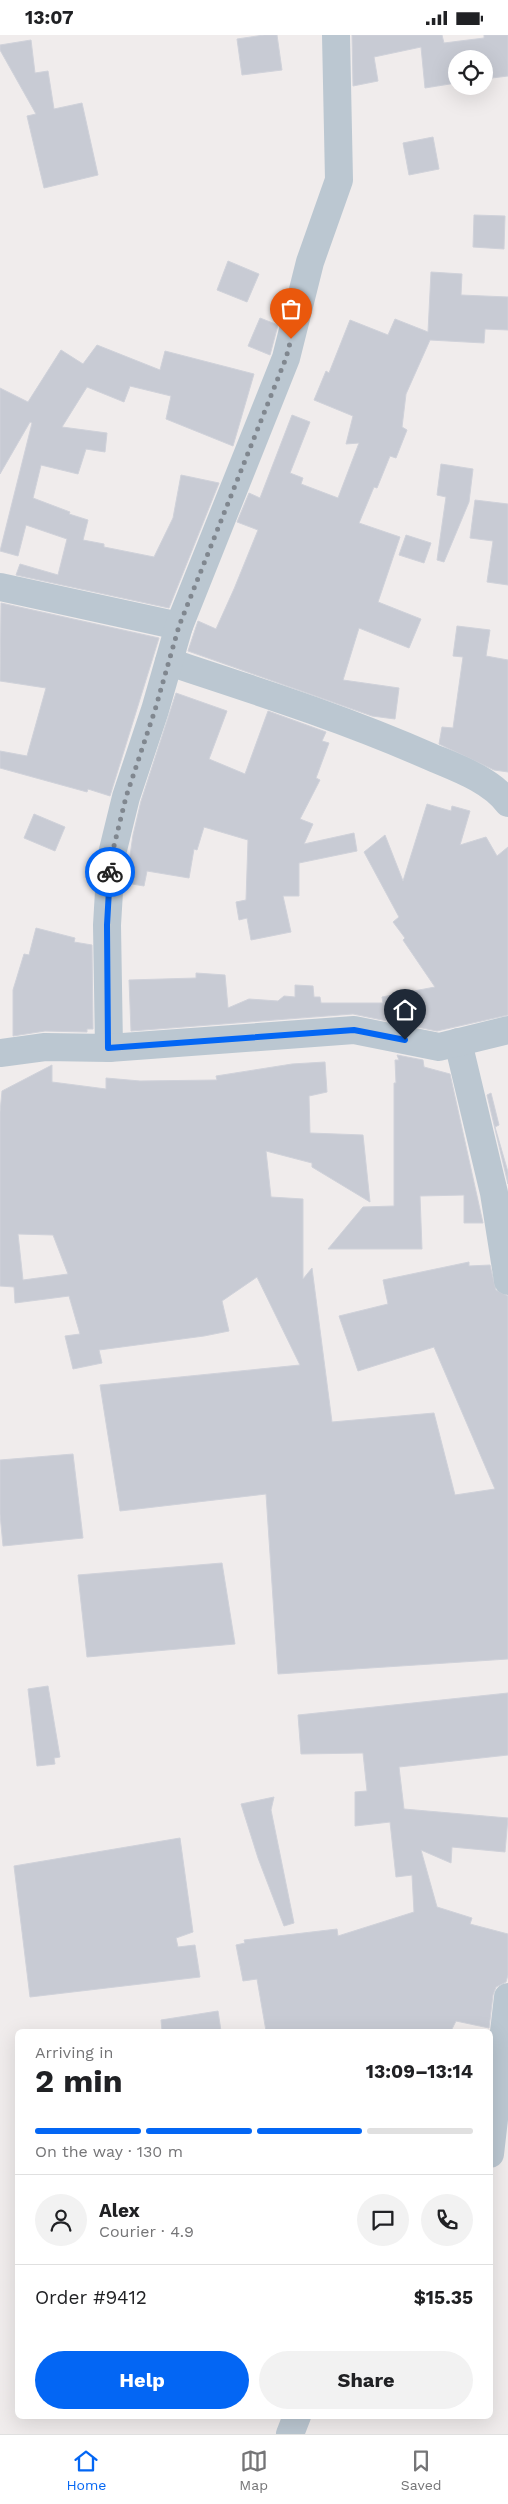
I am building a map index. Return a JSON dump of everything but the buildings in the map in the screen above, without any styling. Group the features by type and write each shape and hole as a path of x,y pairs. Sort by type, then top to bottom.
{"street":[{"path":"108,1048 107,925 111,858 126,797 179,626 286,358 310,262 339,180 336,35"},
{"path":"0,587 179,626"},
{"path":"169,662 374,731 466,773 501,794 508,803"},
{"path":"0,1053 45,1047 108,1048 354,1030 439,1047 508,1030"},
{"path":"458,1043 494,1193 508,1281"},
{"path":"493,2127 508,1997"},
{"path":"290,2434 296,2419"}],"way so far":[{"path":"110,872 111,858 126,797 155,710 179,626 286,358 291,339"}],"route":[{"path":"110,872 107,925 108,1048 354,1030 405,1040"}]}
